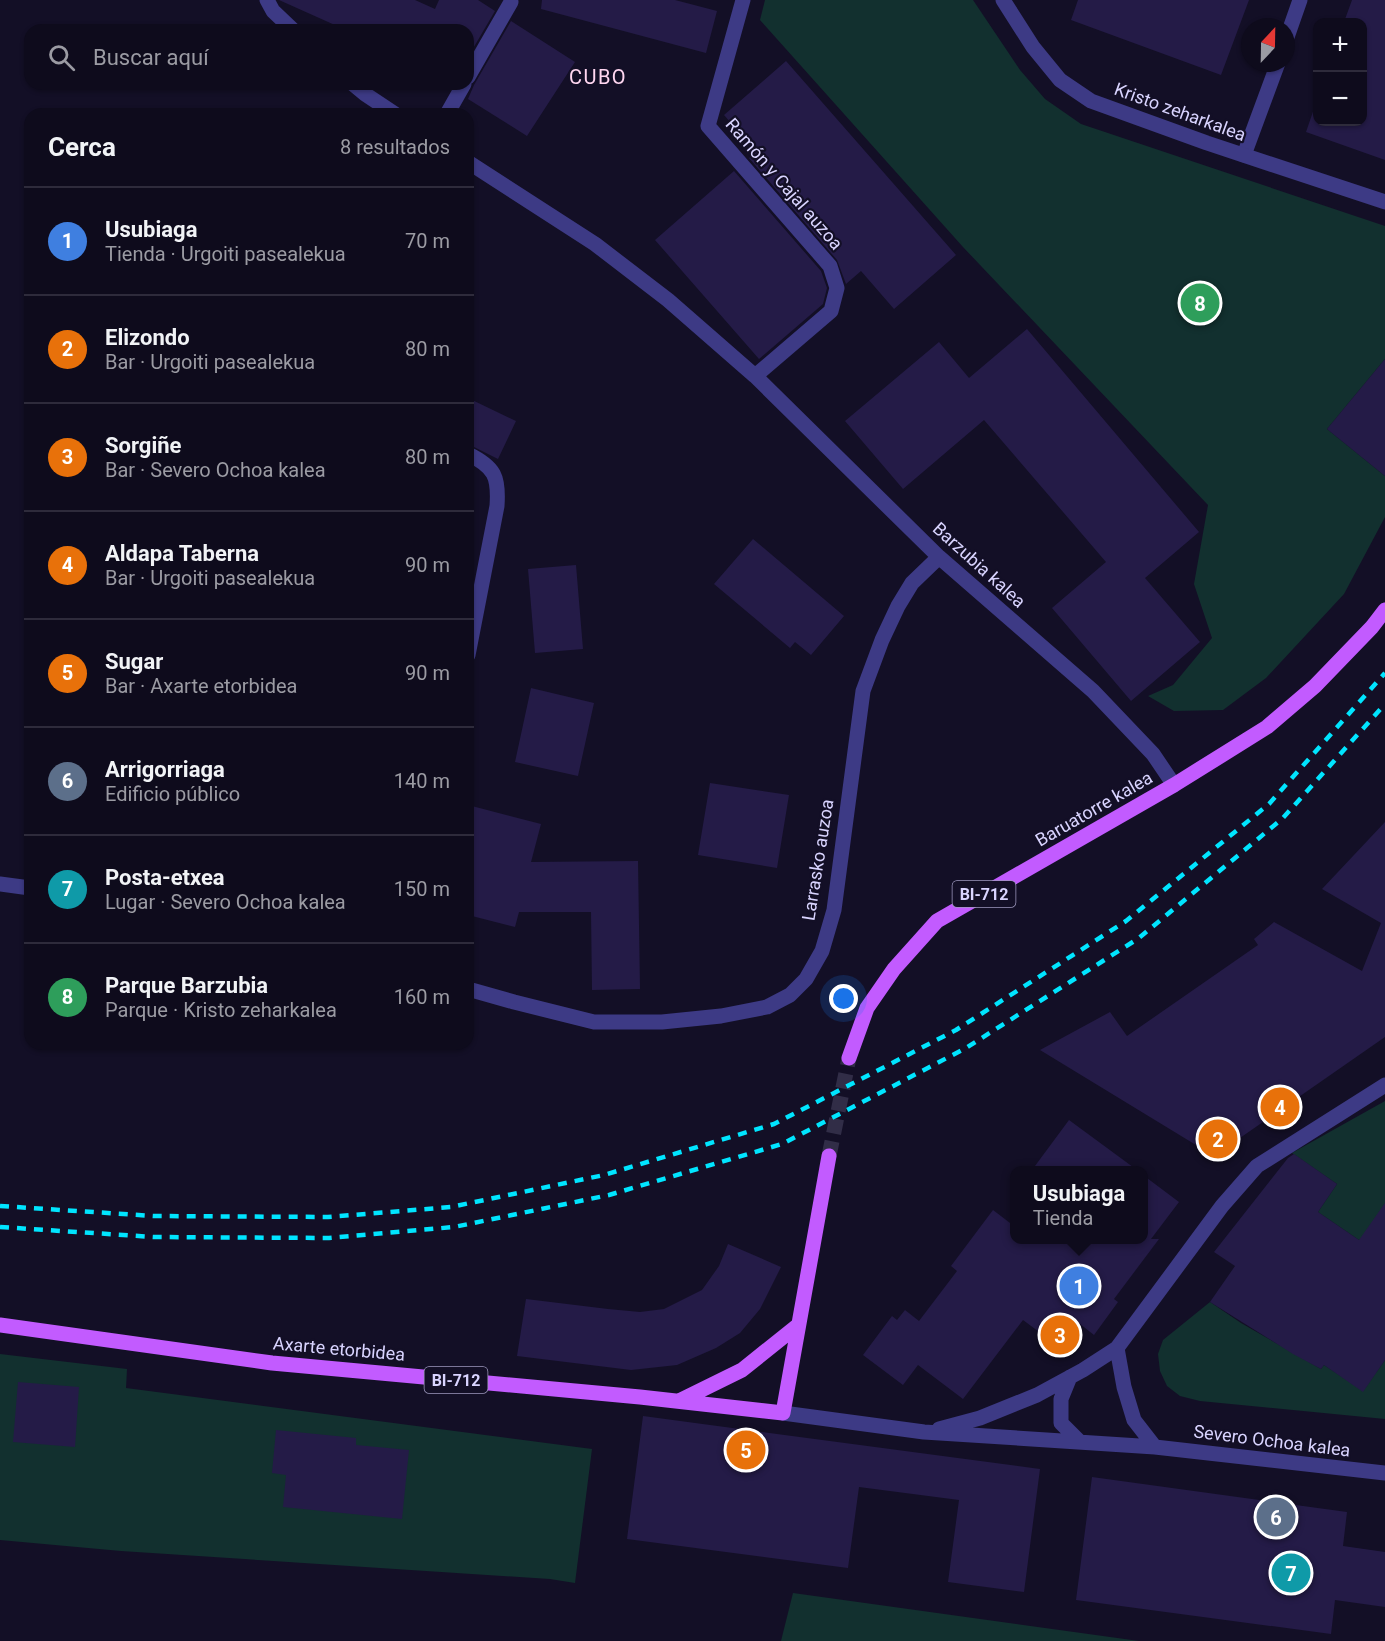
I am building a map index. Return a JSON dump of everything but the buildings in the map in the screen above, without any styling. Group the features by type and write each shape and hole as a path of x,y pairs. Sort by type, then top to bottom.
{"main road":[{"name":"Baruatorre kalea","path":"849,1058 867,1008 894,969 937,921 1173,785 1267,727 1315,686 1372,627 1385,610"},
{"path":"783,1413 829,1156"},
{"name":"Axarte etorbidea","path":"0,1325 272,1363 679,1401 783,1413"},
{"path":"679,1401 742,1370 797,1326"}],"street":[{"path":"267,0 273,11 287,24"},
{"name":"Ramón y Cajal auzoa","path":"743,0 708,126 830,266 837,288 831,311 755,376"},
{"name":"Kristo zeharkalea","path":"1003,0 1033,47 1053,72 1060,80 1091,101 1385,202"},
{"path":"1294,18 1300,0"},
{"path":"474,67 511,2"},
{"path":"1244,155 1275,72"},
{"path":"361,90 387,108"},
{"path":"450,108 461,90"},
{"name":"Barzubia kalea","path":"474,166 595,244 668,300 755,376 939,557 1093,691 1153,754 1173,785"},
{"path":"474,457 489,466 498,485 497,506 474,624"},
{"name":"Larrasko auzoa","path":"474,991 594,1022 662,1022 721,1016 767,1007 790,995 806,979 822,951 834,910 863,691 882,640 898,606 912,583 939,557"},
{"path":"0,885 24,887"},
{"path":"924,1432 980,1418 1037,1395 1117,1348 1222,1206 1257,1166 1385,1085"},
{"path":"1117,1348 1124,1387 1134,1420 1155,1447"},
{"path":"1070,1377 1061,1399 1061,1423 1079,1441"},
{"name":"Severo Ochoa kalea","path":"783,1413 924,1432 1155,1447 1385,1473"}],"green space":[{"path":"765,0 973,0 1020,70 1045,99 1081,124 1385,226 1385,359 1327,429 1385,476 1385,517 1344,594 1266,678 1223,710 1174,711 1148,696 1173,685 1212,638 1194,584 1208,505 963,247 760,20"},
{"path":"1385,1101 1385,1222 1359,1240 1318,1212 1337,1184 1292,1153"},
{"path":"1210,1302 1241,1323 1321,1369 1324,1365 1363,1391 1385,1360 1385,1419 1200,1401 1180,1396 1167,1386 1160,1371 1158,1354 1163,1340"},
{"path":"0,1354 127,1369 126,1388 592,1449 575,1583 550,1579 121,1551 0,1540"},
{"path":"793,1593 1139,1641 781,1641"}],"tunnel":[{"path":"829,1156 849,1058"}],"railway":[{"path":"0,1206 154,1216 328,1217 451,1207 604,1175 774,1124 956,1030 1126,921 1269,804 1385,673"},
{"path":"0,1227 154,1237 329,1238 454,1227 609,1195 782,1144 966,1048 1139,938 1283,818 1385,704"}],"place":[{"name":"Parque Barzubia","path":"1200,303"},
{"name":"Aldapa Taberna","path":"1280,1107"},
{"name":"Elizondo","path":"1218,1139"},
{"name":"Usubiaga","path":"1079,1286"},
{"name":"Sorgiñe","path":"1060,1335"},
{"name":"Sugar","path":"746,1450"},
{"name":"Arrigorriaga","path":"1276,1517"},
{"name":"Posta-etxea","path":"1291,1573"}],"district":[{"name":"CUBO","path":"598,77"}]}
